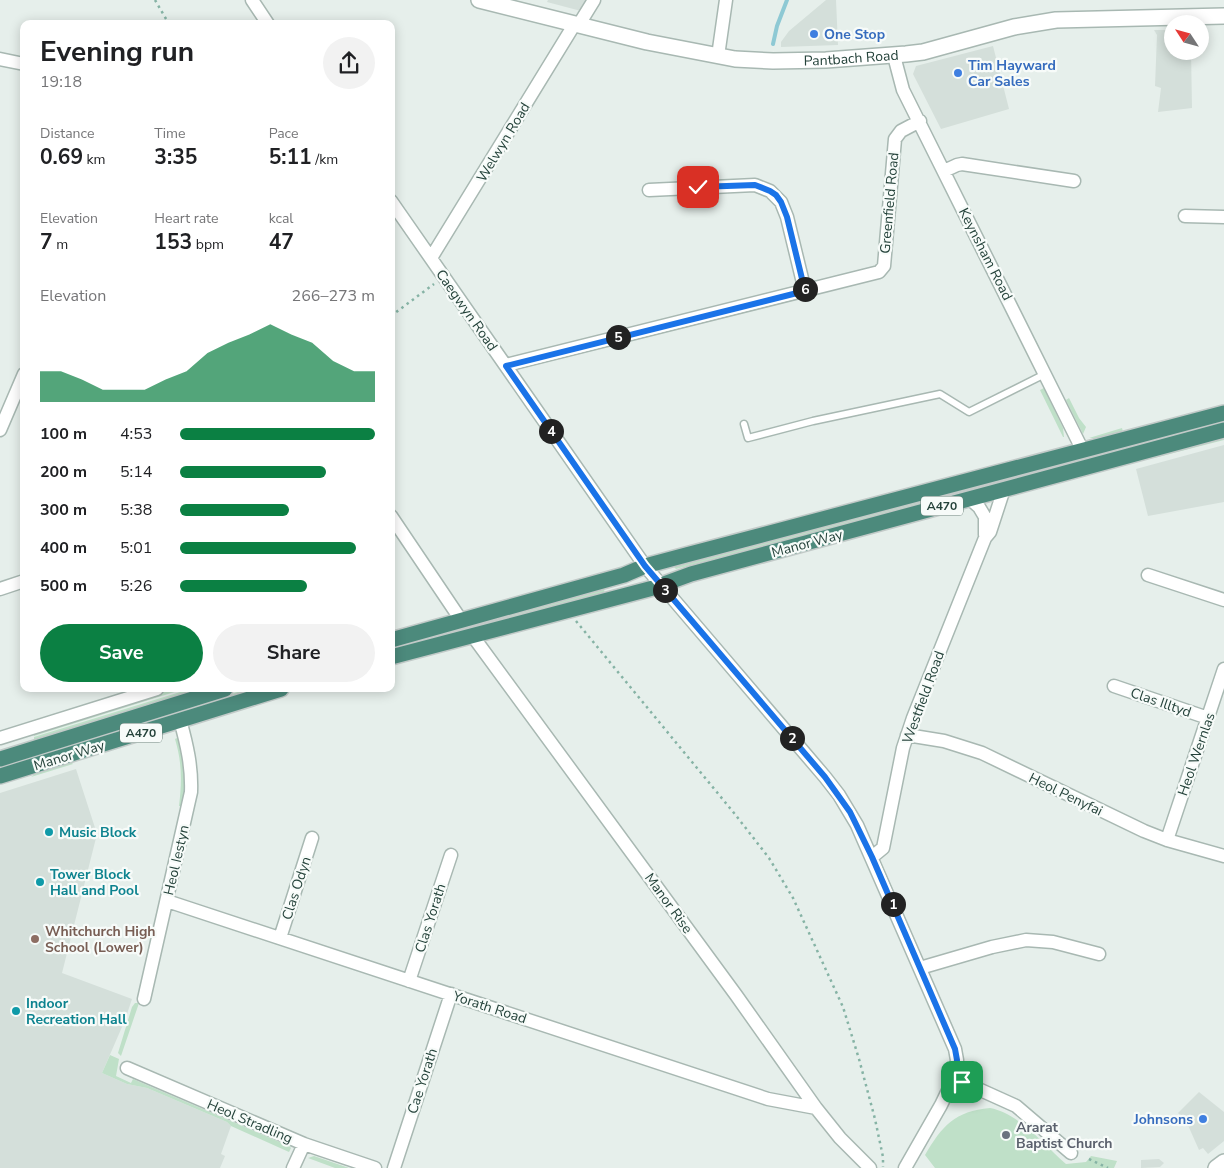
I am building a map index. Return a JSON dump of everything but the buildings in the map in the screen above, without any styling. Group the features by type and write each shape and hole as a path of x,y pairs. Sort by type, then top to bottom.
{"highway":[{"name":"Manor Way","path":"395,639 614,578 645,566 1224,413"},
{"name":"Manor Way","path":"395,656 661,585 682,577 1224,430"},
{"name":"Manor Way","path":"0,759 215,692"},
{"name":"Manor Way","path":"0,776 271,692"}],"street":[{"path":"252,0 265,20"},
{"name":"Pantbach Road","path":"479,0 647,42 718,56 773,62 894,56 922,52 1014,27 1056,20 1224,16"},
{"name":"Welwyn Road","path":"431,258 576,25 594,0"},
{"path":"718,56 726,0"},
{"name":"Keynsham Road","path":"894,56 903,90 1083,451"},
{"path":"0,60 20,63"},
{"name":"Greenfield Road","path":"506,366 879,272 882,269 895,139 901,131 920,121"},
{"path":"944,171 962,164 1074,181"},
{"path":"649,190 755,185 770,191 781,202 787,217 805,291"},
{"name":"Caegwyn Road","path":"395,207 645,566 834,789 850,812 872,857 955,1049 957,1060 954,1078 945,1099 905,1168"},
{"path":"1185,216 1224,217"},
{"path":"0,430 20,383"},
{"name":"Westfield Road","path":"872,857 883,848 907,735 985,538 990,532 1004,490"},
{"name":"Westfield Road","path":"970,499 980,507 985,517 985,538"},
{"path":"395,522 461,620"},
{"path":"1148,575 1224,600"},
{"path":"0,589 20,583"},
{"name":"Manor Rise","path":"472,635 816,1108 840,1138 870,1168"},
{"name":"Heol Wernlas","path":"1167,840 1224,669"},
{"name":"Clas Illtyd","path":"1114,686 1208,718"},
{"path":"0,738 147,692"},
{"name":"Heol Iestyn","path":"144,999 191,792 192,777 189,754 180,720"},
{"name":"Heol Penyfai","path":"907,735 944,741 982,754 1144,831 1167,840 1224,856"},
{"name":"Clas Odyn","path":"280,938 312,838"},
{"name":"Clas Yorath","path":"409,981 451,855"},
{"name":"Yorath Road","path":"167,901 768,1099 816,1108"},
{"path":"920,968 999,945 1026,940 1053,942 1099,954"},
{"name":"Cae Yorath","path":"394,1168 450,994"},
{"name":"Heol Stradling","path":"126,1068 304,1144 357,1165 376,1168"},
{"path":"954,1078 1016,1106 1071,1153"},
{"path":"293,1168 304,1144"},
{"path":"1216,1168 1224,1162"}],"lane":[{"path":"744,424 748,438 813,421 940,394 969,412 1045,374"}],"path":[{"path":"155,0 167,20"},
{"path":"395,313 437,282"},
{"path":"585,633 734,813 769,858 793,898 843,1007 875,1119 883,1157 883,1168"},
{"path":"1089,1159 1108,1168"}],"shaded area":[{"path":"548,0 587,0 581,11 547,2"},
{"path":"826,0 836,0 838,45 781,47 781,42 789,31"},
{"path":"1154,30 1164,30 1164,60 1191,60 1192,108 1158,112 1161,88 1155,86 1157,35"},
{"path":"993,46 1009,109 941,129 913,74 916,66"},
{"path":"1224,445 1224,502 1148,516 1136,469"},
{"name":"Whitchurch High School (Lower)","path":"76,769 97,834 62,973 132,999 102,1073 127,1084 147,1088 227,1122 231,1126 221,1154 225,1156 220,1168 0,1168 0,793"},
{"path":"1199,1092 1224,1112 1224,1141 1208,1154 1203,1148 1199,1150 1187,1123 1178,1113"},
{"path":"1159,1159 1164,1163 1160,1167 1141,1168 1141,1160"}],"green space":[{"path":"1044,388 1063,428 1064,437 1040,390"},
{"path":"1069,398 1086,427 1083,434 1066,400"},
{"path":"1122,428 1123,432 1098,438 1089,438"},
{"path":"1224,436 1224,440 1154,458 1153,455"},
{"path":"1036,469 1038,473 676,569 674,567"},
{"path":"604,589 605,594 395,649 395,645"},
{"path":"163,692 174,692 34,736 33,733"},
{"path":"180,692 194,692 34,740 34,737"},
{"path":"237,692 249,692 0,769 0,765"},
{"path":"175,739 180,740 187,775 184,807 179,806 181,772"},
{"path":"70,761 73,764 31,777 39,771"},
{"path":"135,1003 139,1003 121,1056 118,1053 132,1007"},
{"path":"110,1055 119,1059 116,1076 131,1083 133,1079 289,1146 291,1148 289,1152 231,1126 227,1122 147,1088 127,1084 102,1073"},
{"path":"990,1108 1001,1111 1021,1123 1066,1164 1086,1162 1091,1156 1117,1161 1114,1168 935,1168 925,1155 944,1128 967,1113"},
{"path":"314,1156 349,1168 335,1168 308,1158"}],"waterway":[{"path":"773,44 777,26 787,0"}],"place":[{"name":"One Stop","path":"814,34"},
{"name":"Tim Hayward Car Sales","path":"958,73"},
{"name":"Music Block","path":"49,832"},
{"name":"Tower Block Hall and Pool","path":"40,882"},
{"name":"Whitchurch High School (Lower)","path":"35,939"},
{"name":"Indoor Recreation Hall","path":"16,1011"},
{"name":"Johnsons","path":"1203,1119"},
{"name":"Ararat Baptist Church","path":"1006,1135"}],"route":[{"path":"698,187 755,185 776,195 787,217 805,291 506,366 645,566 825,777 850,812 872,857 955,1049 957,1060 954,1078 962,1082"}]}
